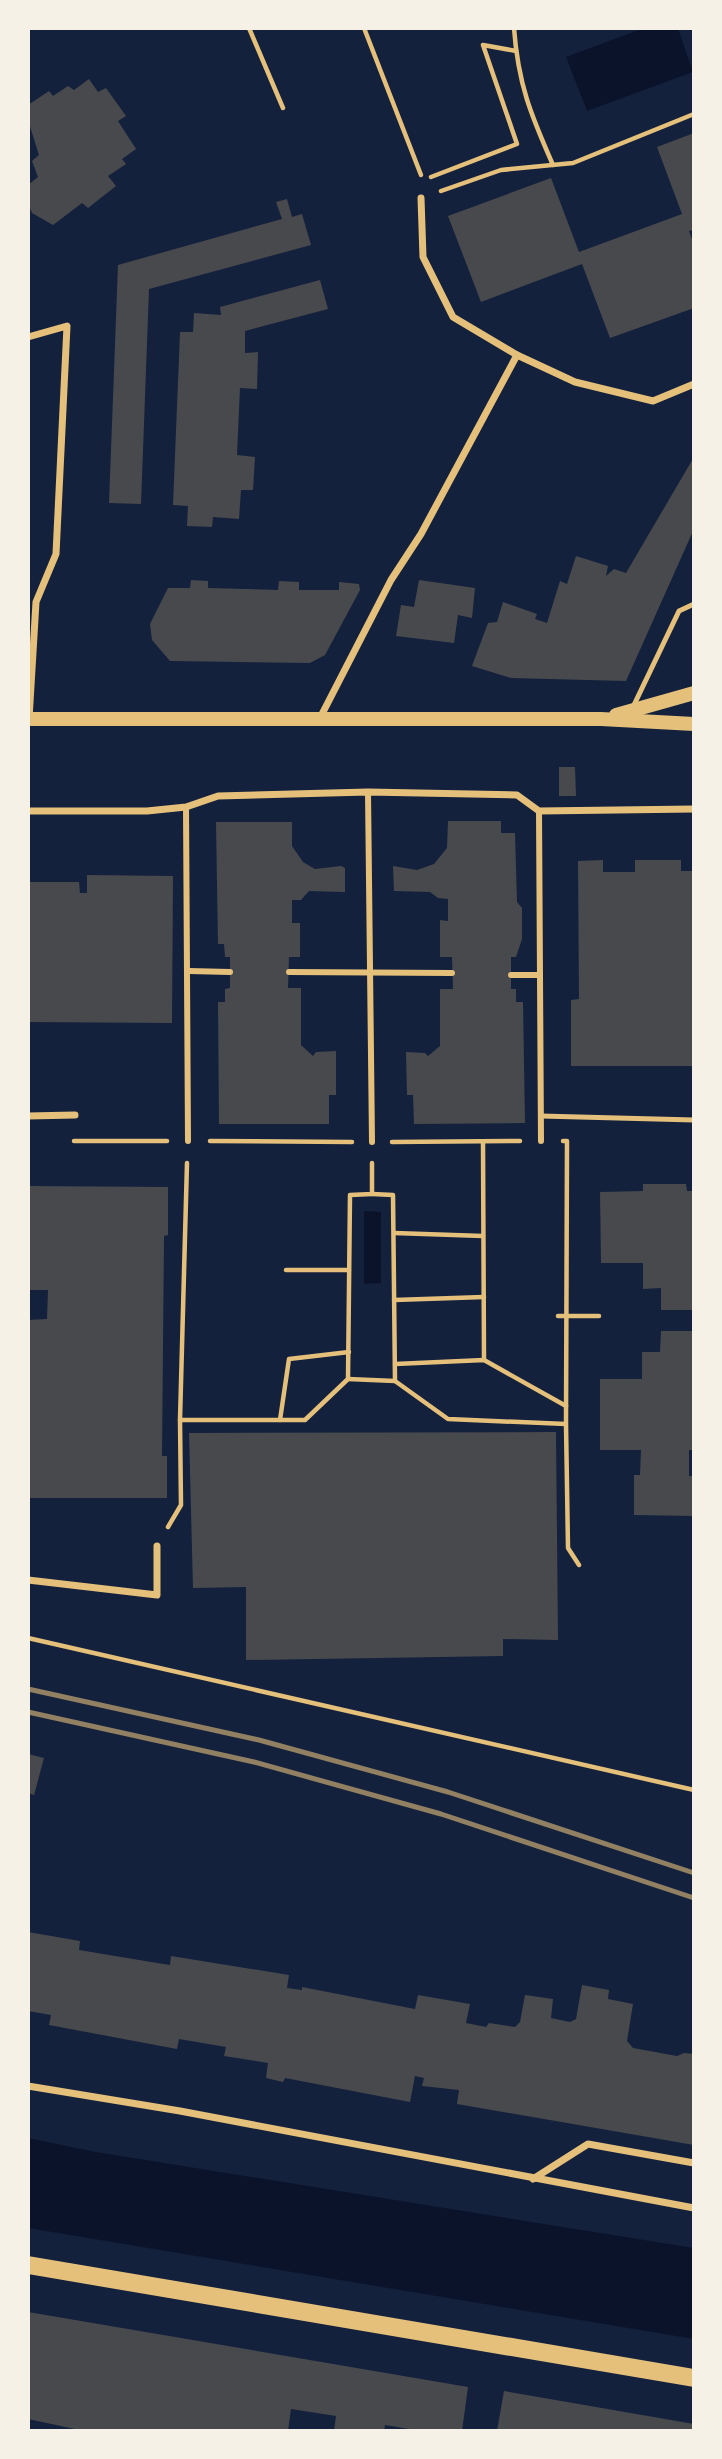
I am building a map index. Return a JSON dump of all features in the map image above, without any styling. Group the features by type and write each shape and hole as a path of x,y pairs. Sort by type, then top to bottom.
{"main road":[{"path":"601,719 694,693"},
{"path":"29,719 601,719 694,724"},
{"path":"28,2265 694,2378"}],"street":[{"path":"421,198 423,257 453,317 517,355 575,382 653,401 694,384"},
{"path":"28,337 67,326 56,554 36,602 29,719"},
{"path":"320,718 391,580 421,534 517,355"},
{"path":"368,792 372,1142"},
{"path":"28,811 147,811 186,807 218,796 368,792 517,794 539,811 694,809"},
{"path":"186,807 188,1141"},
{"path":"539,811 541,1141"},
{"path":"189,971 230,972"},
{"path":"289,972 452,973"},
{"path":"511,975 540,975"},
{"path":"28,1116 75,1115"},
{"path":"28,1580 157,1595 157,1546"},
{"path":"28,2086 180,2111 694,2208"},
{"path":"533,2179 588,2144 694,2163"}],"lane":[{"path":"631,712 679,611 694,604"},
{"path":"541,1116 694,1120"}],"path":[{"path":"249,28 283,108"},
{"path":"364,28 423,180 517,144 483,45 516,51"},
{"path":"514,28 524,99 553,165"},
{"path":"421,198 501,170 573,163 694,114"},
{"path":"68,1141 567,1141 565,1316 568,1548 579,1565"},
{"path":"157,1546 181,1505 180,1420 188,1141"},
{"path":"372,1142 372,1194"},
{"path":"483,1142 484,1360"},
{"path":"348,1380 350,1195 372,1194 393,1195 395,1381"},
{"path":"394,1234 483,1236"},
{"path":"285,1270 349,1270"},
{"path":"394,1300 484,1297"},
{"path":"558,1316 599,1316"},
{"path":"280,1420 289,1359 349,1352"},
{"path":"395,1364 484,1360 566,1406"},
{"path":"180,1420 305,1420 348,1380 395,1381 448,1419 566,1424"},
{"path":"28,1638 694,1790"}],"water":[{"path":"644,28 678,28 693,72 587,111 566,57"},
{"path":"364,1211 381,1212 381,1283 364,1284"},
{"path":"28,2138 96,2152 694,2248 694,2339 28,2228"}],"building":[{"path":"89,79 98,92 106,88 126,116 118,121 136,149 122,159 126,164 108,176 116,186 88,208 82,203 53,225 32,213 28,203 28,185 38,177 32,161 39,155 28,120 28,105 49,91 53,96 68,86 74,90"},
{"path":"694,133 694,230 689,231 694,245 694,308 610,338 582,264 481,302 448,216 551,178 579,252 682,214 657,147"},
{"path":"287,199 292,217 302,214 311,245 149,289 141,504 109,503 118,265 282,219 276,202"},
{"path":"320,280 328,309 245,331 245,353 258,352 257,389 240,388 237,455 255,457 253,490 241,490 239,519 213,517 212,527 187,526 188,506 173,505 180,332 193,332 194,313 221,315 220,307"},
{"path":"694,457 694,529 626,681 511,678 472,666 488,623 497,622 503,602 537,614 535,619 547,623 560,581 567,584 576,556 608,566 606,576 614,569 626,573"},
{"path":"191,580 208,581 208,588 278,590 279,581 299,582 299,590 339,590 339,582 359,584 360,590 325,655 310,663 170,661 152,640 150,624 168,588 190,588"},
{"path":"419,580 475,588 472,618 458,615 454,643 396,636 401,605 414,607"},
{"path":"559,767 575,767 576,796 559,796"},
{"path":"448,821 501,821 501,833 515,833 517,902 522,908 522,939 516,957 511,957 511,989 516,989 516,1002 523,1002 525,1123 414,1124 413,1095 407,1095 406,1052 425,1053 428,1056 440,1046 440,989 453,989 452,957 440,957 440,920 448,921 448,899 438,898 430,892 394,891 393,866 417,870 434,864 447,848"},
{"path":"216,822 292,822 292,846 303,862 315,869 341,866 345,868 345,892 309,891 301,900 292,900 292,923 300,923 300,957 289,957 288,988 301,988 301,1045 313,1056 316,1052 336,1051 336,1095 329,1095 329,1124 219,1124 218,1002 225,1002 225,989 230,988 230,957 225,957 224,944 218,944"},
{"path":"603,860 603,872 635,872 635,860 681,860 681,871 694,871 694,1066 571,1066 571,1000 579,999 578,861"},
{"path":"87,875 173,876 172,1023 28,1022 28,882 79,882 80,893 87,893"},
{"path":"643,1184 686,1184 687,1191 694,1191 694,1310 661,1310 661,1288 643,1289 643,1263 601,1263 600,1192 643,1191"},
{"path":"29,1186 168,1187 168,1235 164,1236 162,1456 167,1456 167,1498 28,1498 28,1320 47,1319 48,1290 28,1290"},
{"path":"661,1331 694,1331 694,1450 689,1450 689,1476 694,1476 694,1516 634,1515 634,1475 640,1475 641,1450 600,1450 600,1379 642,1379 642,1352 660,1352"},
{"path":"556,1432 558,1640 503,1639 503,1656 246,1660 246,1587 193,1588 189,1433"},
{"path":"28,1754 44,1758 34,1795 28,1793"},
{"path":"28,1932 80,1941 79,1950 157,1963 170,1965 171,1956 289,1975 287,1988 302,1990 302,1987 415,2009 418,1995 470,2004 466,2023 486,2027 489,2023 515,2027 520,2022 525,1995 553,1999 551,2018 570,2022 576,2019 582,1985 609,1990 608,1999 633,2004 627,2041 633,2048 677,2056 684,2053 694,2054 694,2145 457,2104 459,2090 422,2086 424,2078 415,2076 410,2102 285,2078 283,2082 266,2078 268,2063 224,2056 226,2047 179,2039 177,2049 49,2025 51,2015 28,2011"},
{"path":"28,2312 468,2387 462,2431 421,2431 385,2425 384,2431 334,2431 336,2416 291,2409 288,2431 84,2431 28,2419"},
{"path":"504,2391 694,2424 694,2431 497,2431"}],"railway":[{"path":"28,1689 259,1740 448,1792 694,1873"},
{"path":"28,1712 254,1762 441,1814 694,1898"}]}
